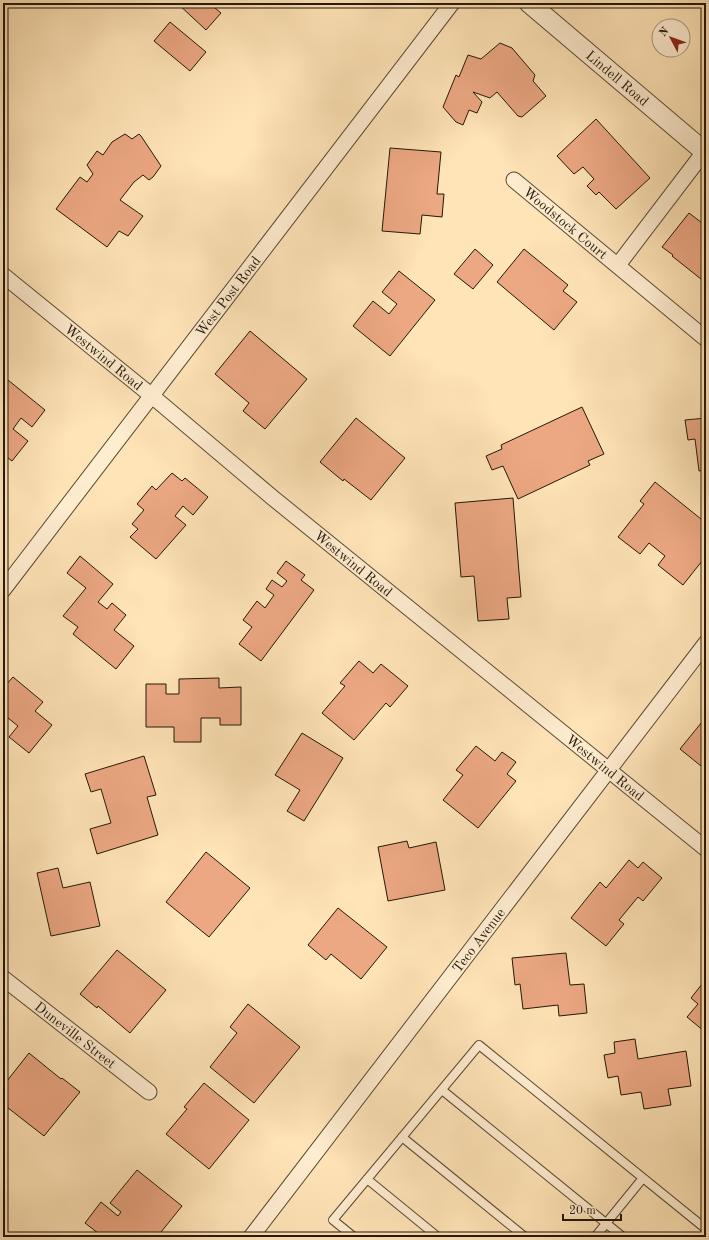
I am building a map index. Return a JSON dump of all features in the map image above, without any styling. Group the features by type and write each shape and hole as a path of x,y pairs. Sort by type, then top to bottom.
{"street":[{"name":"West Post Road","path":"3,590 452,3"},
{"name":"Lindell Road","path":"529,3 705,152"},
{"name":"Woodstock Court","path":"618,265 705,152"},
{"name":"Woodstock Court","path":"514,180 706,339"},
{"name":"Westwind Road","path":"3,275 152,396 273,498 706,849"},
{"name":"Teco Avenue","path":"251,1237 706,643"},
{"name":"Duneville Street","path":"3,978 149,1092"}],"lane":[{"path":"354,1237 333,1220 479,1046 706,1229"},
{"path":"442,1090 623,1237"},
{"path":"402,1137 525,1237"},
{"path":"595,1237 643,1178"},
{"path":"367,1179 438,1237"}],"building":[{"path":"6,3 42,3 42,7 6,5"},
{"path":"177,3 209,3 221,13 206,30"},
{"path":"170,22 206,52 190,71 154,41"},
{"path":"500,43 512,48 535,75 533,81 546,96 522,117 518,116 497,92 490,98 473,92 482,102 477,113 469,110 463,125 456,122 443,107 456,75 459,77 468,55 481,59"},
{"path":"596,119 650,178 616,209 599,192 596,195 587,186 594,179 583,167 574,174 557,156"},
{"path":"125,134 132,139 139,134 161,166 149,180 143,175 134,182 120,200 143,216 128,236 119,231 107,247 56,209 80,177 87,182 93,174 87,165 97,151 103,155 112,142"},
{"path":"390,148 441,152 437,194 444,194 442,217 422,215 420,234 382,231"},
{"path":"689,213 706,226 706,283 662,247"},
{"path":"475,249 493,265 473,289 454,274"},
{"path":"524,249 568,285 563,291 577,302 554,330 497,282"},
{"path":"399,271 435,300 390,356 353,326 373,301 389,314 397,304 382,292"},
{"path":"250,331 307,379 265,429 243,411 249,403 215,374"},
{"path":"3,376 45,410 32,427 21,418 13,429 28,441 12,461 3,454"},
{"path":"582,407 604,454 588,461 590,465 518,499 503,466 492,470 486,456 502,449 501,445"},
{"path":"356,418 405,458 371,500 344,479 343,481 320,462"},
{"path":"706,418 706,470 699,471 695,439 688,440 685,420"},
{"path":"172,473 182,481 185,478 208,497 193,515 183,506 175,516 186,525 156,559 130,537 138,529 132,524 144,510 137,504 152,486 156,490"},
{"path":"655,482 706,523 706,556 683,585 658,565 665,556 649,543 640,554 618,537 644,504 640,501"},
{"path":"513,498 521,597 507,598 509,619 478,621 474,576 461,577 455,503"},
{"path":"80,556 113,584 98,602 107,609 112,603 126,615 114,630 134,646 116,669 73,634 78,627 63,616 86,588 67,573"},
{"path":"286,561 305,575 301,580 314,590 261,661 239,644 252,627 243,620 257,601 265,608 274,595 266,589 272,580 282,587 287,581 277,573"},
{"path":"359,661 373,673 381,664 408,686 390,707 386,703 354,740 322,713 345,686 340,683"},
{"path":"13,677 43,702 35,711 52,725 29,753 9,737 18,726 3,714 3,688"},
{"path":"219,678 219,688 241,687 241,725 220,725 220,718 201,718 201,742 174,742 174,727 146,727 146,684 166,684 166,694 179,694 179,679"},
{"path":"706,717 706,770 680,749"},
{"path":"302,733 343,758 304,821 287,811 300,790 275,775"},
{"path":"476,746 495,761 502,752 516,762 507,774 516,781 478,828 443,800 463,775 456,770"},
{"path":"144,756 156,795 147,797 158,835 97,854 90,829 111,823 101,789 91,792 85,774"},
{"path":"407,841 409,848 436,842 445,890 388,901 378,847"},
{"path":"206,852 250,888 209,937 166,902"},
{"path":"629,860 638,868 643,862 662,878 643,901 638,897 619,920 624,924 606,946 571,918 600,882 606,888"},
{"path":"58,868 63,888 90,882 100,926 51,936 37,873"},
{"path":"338,908 387,947 361,979 331,954 326,960 308,945"},
{"path":"117,950 166,990 130,1033 98,1006 97,1008 80,994"},
{"path":"566,953 570,985 584,984 587,1013 559,1016 558,1005 523,1009 520,984 515,985 512,958"},
{"path":"706,979 705,1032 687,1017 698,1004 691,998"},
{"path":"248,1004 300,1047 254,1103 210,1067 237,1033 230,1027"},
{"path":"635,1039 638,1059 686,1051 691,1086 668,1089 671,1105 644,1109 641,1092 621,1095 618,1076 608,1078 604,1055 615,1053 614,1042"},
{"path":"29,1053 61,1079 62,1078 80,1092 44,1136 3,1104 3,1086"},
{"path":"204,1083 249,1120 209,1169 166,1134 187,1109 184,1107"},
{"path":"137,1170 182,1206 157,1237 103,1237 85,1223 101,1202 118,1216 121,1212 110,1203"}]}
